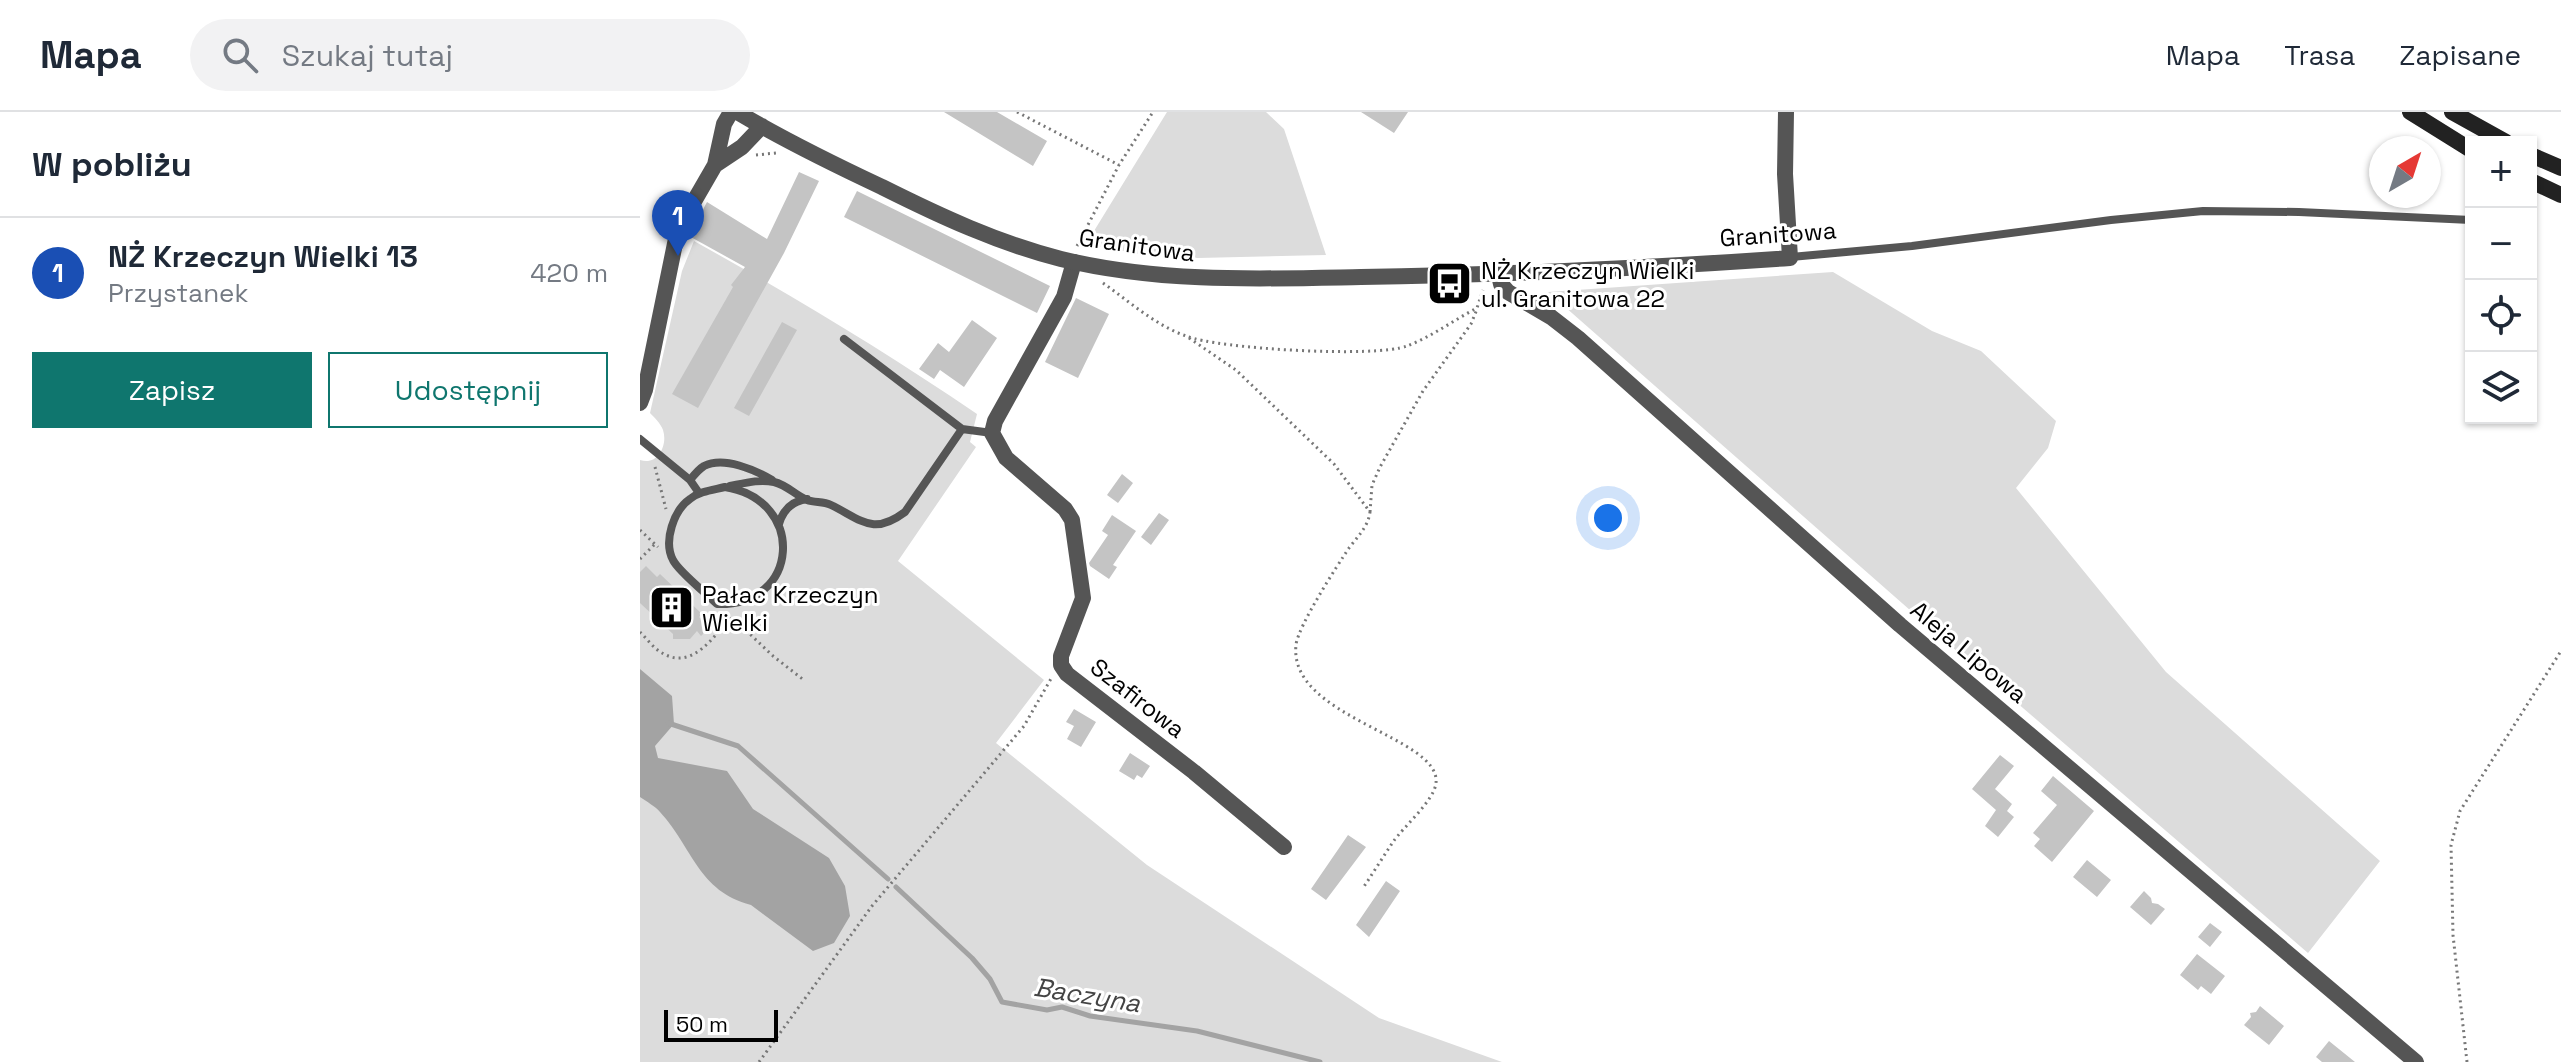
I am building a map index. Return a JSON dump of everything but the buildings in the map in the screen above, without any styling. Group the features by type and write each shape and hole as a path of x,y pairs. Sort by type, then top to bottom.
{"main road":[{"path":"2410,112 2465,146"},
{"path":"2452,112 2495,136"},
{"path":"2537,158 2561,168"},
{"path":"2537,184 2561,195"}],"street":[{"path":"640,403 678,229 715,165 724,124 731,112"},
{"name":"Granitowa","path":"737,112 800,148 961,225 1028,250 1132,272 1192,278 1499,275 1790,258"},
{"path":"1786,112 1784,163 1790,258"},
{"path":"715,165 742,147 762,126"},
{"path":"992,433 995,421 1064,297 1074,262"},
{"name":"Aleja Lipowa","path":"1499,275 1501,284 1508,292 1551,317 1578,338 1855,586 2416,1062"},
{"name":"Szafirowa","path":"992,433 1006,458 1065,509 1072,520 1083,598 1061,656 1061,665 1067,674 1203,779 1284,847"}],"lane":[{"name":"Granitowa","path":"1790,258 2203,211 2288,211 2465,220"},
{"path":"844,339 962,429 992,433"},
{"path":"725,487 753,495 769,509 779,525 784,543 781,566 769,586 745,600 717,604 673,561 669,538 671,528 687,500 699,493 725,487 761,481 786,486 807,499 831,505 869,525 892,521 905,512 962,429"},
{"path":"640,439 690,480 699,493"},
{"path":"690,480 702,467 714,464 759,472 775,483"},
{"path":"779,525 789,506 807,499"}],"path":[{"path":"1017,112 1119,165"},
{"path":"1074,262 1077,244 1119,165 1153,112"},
{"path":"744,159 781,153"},
{"path":"1106,280 1095,278 1163,326 1189,338 1247,380 1334,464 1370,512"},
{"path":"1363,888 1395,840 1432,794 1436,781 1433,767 1418,754 1327,702 1310,686 1299,667 1296,645 1302,628 1348,550 1368,523 1372,485 1380,467 1423,391 1471,324 1485,286 1473,286"},
{"path":"1189,338 1230,346 1380,352 1406,346 1477,308"},
{"path":"663,458 654,468 671,528"},
{"path":"640,559 655,544"},
{"path":"717,604 805,681"},
{"path":"641,635 662,654 688,658 703,648 731,617"},
{"path":"2467,1062 2453,935 2451,845 2460,811 2561,651"},
{"path":"759,1062 872,906 1024,726 1061,665"}],"shaded area":[{"path":"1167,112 1266,112 1284,129 1326,255 1198,258 1144,255 1086,244"},
{"path":"694,241 838,324 977,414 970,442 976,447 898,561 1044,680 996,743 1147,865 1379,1018 1502,1062 640,1062 640,460 652,460 663,448 663,430 650,413 682,271"},
{"path":"1833,272 1932,331 1981,351 2056,421 2048,448 2016,488 2166,672 2380,861 2308,953 1952,647 1548,292"},
{"path":"640,669 672,696 674,724 655,746 658,758 727,771 753,809 829,858 845,886 850,916 834,943 813,951 751,905 719,890 698,867 660,812 640,797"}],"waterway":[{"name":"Baczyna","path":"668,723 738,746 888,879"},
{"name":"Baczyna","path":"896,887 972,958 990,979 1002,1002 1047,1010 1062,1007 1090,1016 1197,1031 1320,1062"}],"place":[{"name":"NŻ Krzeczyn Wielki 13","path":"678,256"},
{"name":"NŻ Krzeczyn Wielki ul. Granitowa 22","path":"1450,284"},
{"name":"Pałac Krzeczyn Wielki","path":"671,608"}]}
